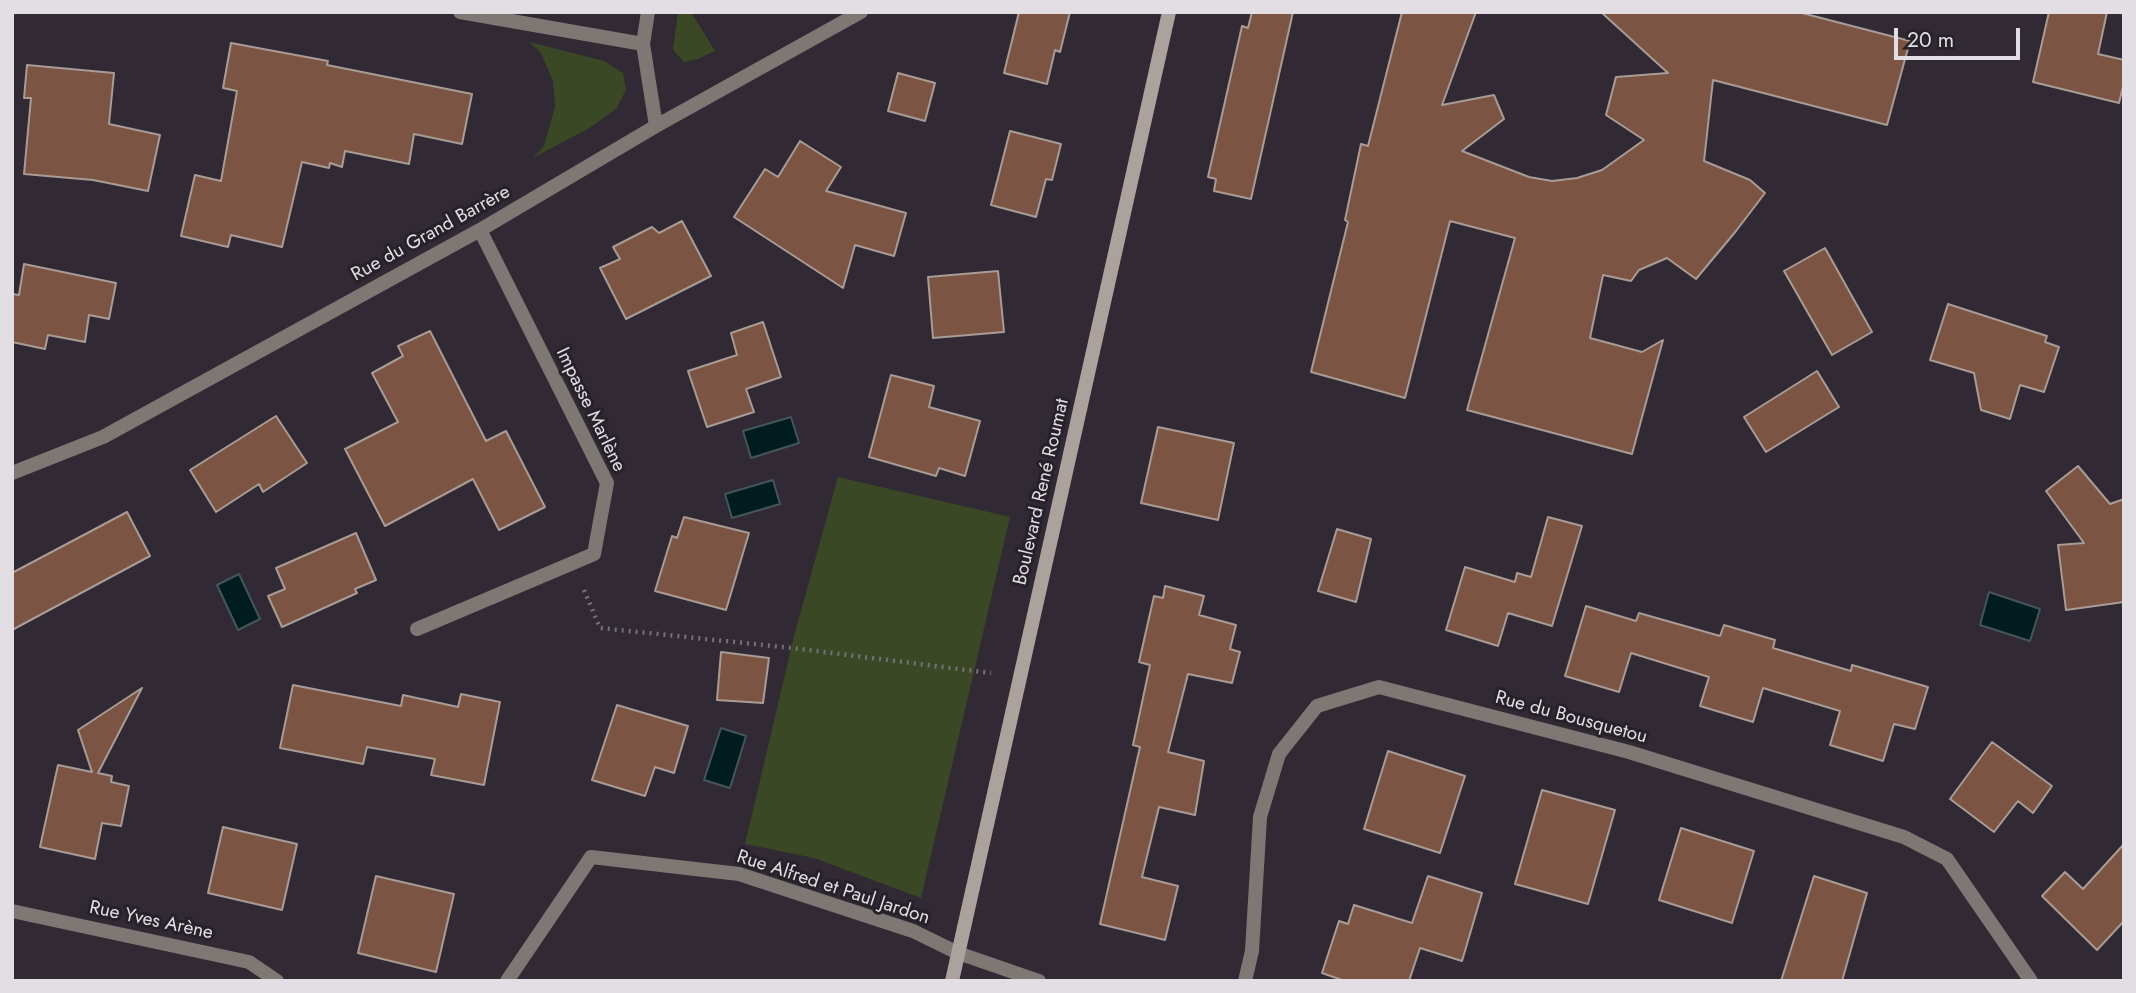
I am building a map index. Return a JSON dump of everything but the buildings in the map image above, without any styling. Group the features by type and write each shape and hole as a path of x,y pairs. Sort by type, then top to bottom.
{"street":[{"path":"460,12 643,44"},
{"path":"648,12 643,44 656,126"},
{"name":"Rue du Grand Barrère","path":"12,473 103,437 480,230 656,126 861,12"},
{"name":"Boulevard René Roumat","path":"952,981 1169,12"},
{"name":"Impasse Marlène","path":"417,628 594,554 607,483 480,230"},
{"name":"Rue du Bousquetou","path":"1245,981 1252,951 1260,817 1279,754 1317,706 1380,687 1629,752 1905,838 1947,859 2031,981"},
{"name":"Rue Alfred et Paul Jardon","path":"507,981 591,857 739,874 913,931 958,953"},
{"name":"Rue Yves Arène","path":"12,911 249,962 277,981"},
{"path":"958,953 1040,981"}],"path":[{"path":"572,563 600,628 792,648 1020,677"}],"green space":[{"path":"678,12 691,12 715,51 684,62 673,50"},
{"path":"529,42 604,61 623,73 626,90 616,109 591,127 533,158 544,146 555,107 553,81 541,53"},
{"path":"838,477 1010,517 921,898 814,858 745,844 794,636"}],"shaded area":[{"path":"791,417 799,443 751,458 743,431"},
{"path":"773,480 780,504 732,518 725,494"},
{"path":"239,574 260,619 238,630 217,585"},
{"path":"1989,592 2040,609 2030,641 1980,625"},
{"path":"721,728 746,736 730,788 704,780"}]}
